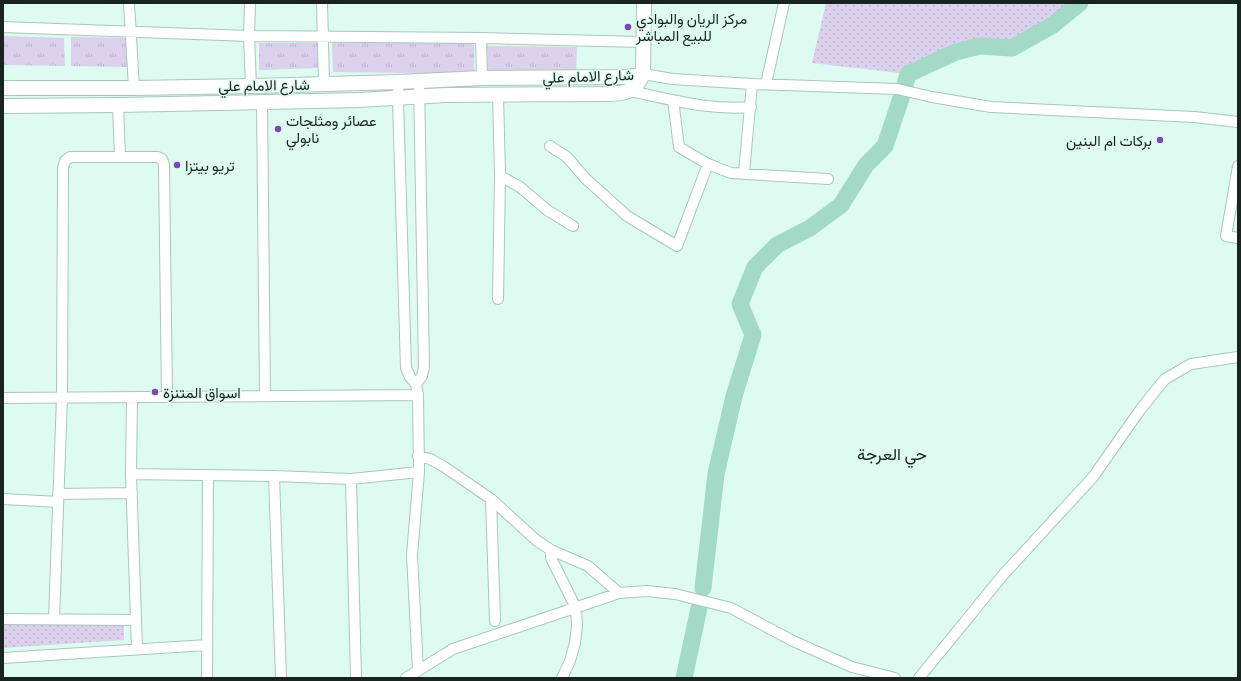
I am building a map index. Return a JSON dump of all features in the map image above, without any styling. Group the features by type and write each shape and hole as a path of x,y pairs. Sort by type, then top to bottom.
{"street":[{"path":"129,3 134,88"},
{"path":"250,3 249,36 251,86"},
{"path":"322,3 324,84"},
{"path":"644,3 643,74 673,79 752,84 897,89 932,97 991,107 1194,117 1238,122"},
{"path":"766,84 784,3"},
{"path":"3,27 249,36 481,38 643,42"},
{"path":"481,38 482,78"},
{"name":"شارع الامام علي","path":"3,88 251,86 482,78 625,77 643,74"},
{"name":"شارع الامام علي","path":"3,106 262,102 446,95 610,94 625,93 630,91 638,84 643,74"},
{"path":"416,384 422,376 424,367 418,97 419,81"},
{"path":"398,82 406,368 410,377 416,384 418,396 419,472 412,555 411,676"},
{"path":"744,173 752,84"},
{"path":"630,91 714,107 750,107"},
{"path":"498,94 500,176 498,300"},
{"path":"673,100 679,147 708,164 731,172 828,179"},
{"path":"262,102 264,396"},
{"path":"118,105 120,157"},
{"path":"550,146 567,157 585,178 627,216 677,246 708,164"},
{"path":"54,619 62,397 63,168 65,161 70,157 158,157 162,159 164,165 167,397"},
{"path":"1238,166 1226,236 1238,238"},
{"path":"500,176 520,187 547,210 573,226"},
{"path":"919,678 1003,575 1093,476 1140,410 1165,379 1191,364 1238,357"},
{"path":"3,398 418,396"},
{"path":"132,397 131,474 137,649"},
{"path":"418,456 430,459 444,466 491,499 536,540 551,550 588,566 619,593"},
{"path":"131,474 274,476 351,479 419,472"},
{"path":"207,678 208,476"},
{"path":"274,476 281,678"},
{"path":"351,479 356,678"},
{"path":"3,499 58,498 132,493"},
{"path":"491,499 495,621"},
{"path":"551,550 551,558 576,608 575,643 570,661 562,678"},
{"path":"411,676 453,650 619,593 647,591 676,594 732,608 793,641 852,668 895,678"},
{"path":"3,619 136,620"},
{"path":"3,658 207,645"}],"green space":[{"path":"826,3 1080,3 1053,25 1012,48 980,46 956,52 908,74 812,63"},
{"path":"3,36 64,38 65,66 3,65"},
{"path":"71,37 129,38 129,67 71,66"},
{"path":"259,43 317,43 318,68 259,70"},
{"path":"332,43 474,43 474,74 333,72"},
{"path":"487,46 577,47 576,74 488,72"},
{"path":"3,625 124,625 124,640 3,648"}],"waterway":[{"path":"904,88 908,74 956,52 980,46 1012,48 1053,25 1080,3"},
{"path":"703,588 716,474 734,396 753,335 740,304 755,267 777,245 810,228 841,205 866,165 885,146 902,95"},
{"path":"684,678 699,608"}],"place":[{"name":"مركز الريان والبوادي للبيع المباشر","path":"628,27"},
{"name":"عصائر ومثلجات نابولي","path":"278,129"},
{"name":"بركات ام البنين","path":"1160,140"},
{"name":"تريو بيتزا","path":"177,165"},
{"name":"اسواق المتنزة","path":"155,392"}],"district":[{"name":"حي العرجة","path":"892,454"}]}
